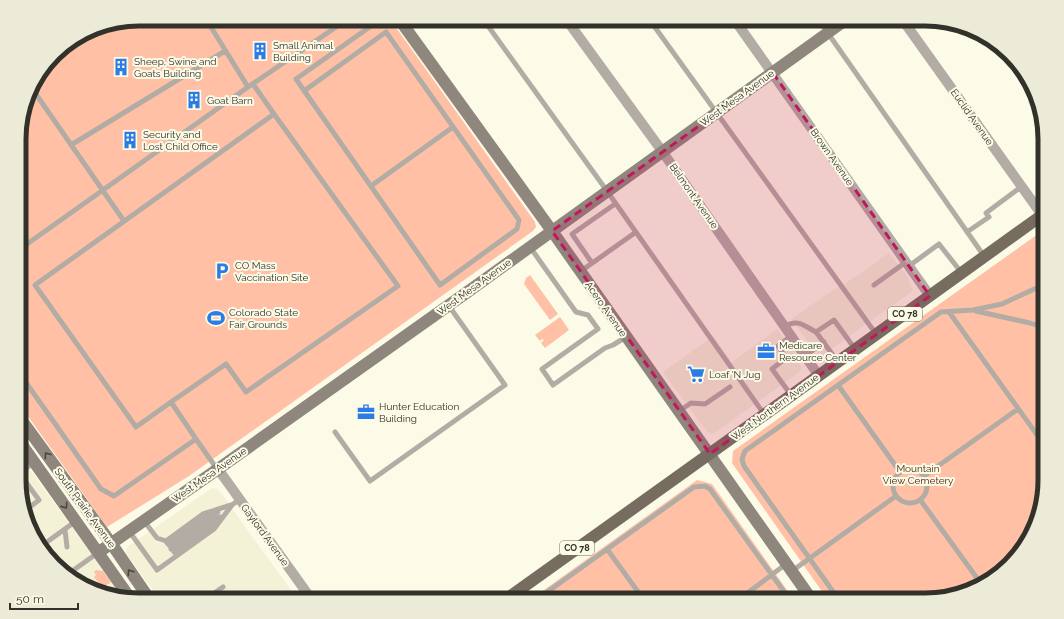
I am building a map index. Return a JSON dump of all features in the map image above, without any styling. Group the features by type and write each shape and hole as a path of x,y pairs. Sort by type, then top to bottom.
{"main road":[{"name":"West Northern Avenue","path":"515,593 856,350 1038,218"}],"street":[{"name":"Acero Avenue","path":"404,26 552,231 807,593"},
{"name":"Belmont Avenue","path":"571,26 662,151 819,376"},
{"name":"Brown Avenue","path":"739,26 930,296"},
{"name":"West Mesa Avenue","path":"98,552 448,306 837,26"},
{"name":"Euclid Avenue","path":"907,26 1021,187 1038,208"},
{"name":"South Prairie Avenue","path":"26,426 111,543 145,593"},
{"name":"South Prairie Avenue","path":"26,451 126,592"},
{"name":"Gaylord Avenue","path":"218,469 236,502 307,593"}],"lane":[{"path":"210,26 225,51 250,86 274,114 398,286 246,392 226,364 136,427 35,285 274,114"},
{"path":"26,245 250,86 338,26"},
{"path":"304,91 386,32 519,220 517,229 440,284 304,91 296,79 371,26"},
{"path":"488,26 607,191 764,415"},
{"path":"654,26 876,335"},
{"path":"823,26 984,257"},
{"path":"72,48 85,40"},
{"path":"71,145 225,51"},
{"path":"36,94 124,221"},
{"path":"371,186 453,127"},
{"path":"967,232 989,217 986,213 1021,187"},
{"path":"592,263 572,234 615,204"},
{"path":"580,271 636,232"},
{"path":"874,285 939,244 962,273"},
{"path":"530,247 576,312 588,315 598,330 542,369 553,385 606,348 626,337"},
{"path":"834,593 744,466 742,459 745,451 941,312 973,310 1002,304 1038,287"},
{"path":"335,432 370,481 505,385 448,306"},
{"path":"973,310 1038,326"},
{"path":"949,312 1038,436"},
{"path":"816,332 834,320 856,350"},
{"path":"784,327 790,323 802,323 816,332 838,362"},
{"path":"791,336 778,346 786,358 772,369 791,396"},
{"path":"805,356 824,342"},
{"path":"26,383 101,489 114,496 196,439"},
{"path":"838,386 900,472"},
{"path":"679,411 691,403 705,404 730,387"},
{"path":"171,402 218,469"},
{"path":"924,476 1018,409"},
{"path":"26,468 34,462"},
{"path":"912,469 918,471 924,476 928,488 921,501 912,504 905,503 896,496 893,482 900,472 912,469"},
{"path":"26,482 39,500 30,507"},
{"path":"546,593 694,487 705,486 710,490 785,593"},
{"path":"748,593 772,575 809,558 896,496"},
{"path":"921,501 978,579"},
{"path":"171,549 236,502"},
{"path":"171,549 214,529 236,502"},
{"path":"128,531 157,570 171,549 204,514 236,502"},
{"path":"143,521 157,538 171,549"},
{"path":"45,543 76,522"},
{"path":"65,530 67,547"},
{"path":"607,549 639,593"},
{"path":"72,571 98,552"},
{"path":"214,593 222,587"}],"highlighted area":[{"path":"773,73 930,296 710,454 552,231"}],"shaded area":[{"path":"889,253 909,278 909,282 913,290 824,355 818,353 814,350 791,319"},
{"path":"777,329 799,359 798,361 801,366 801,371 713,434 708,432 663,372 713,336 732,362"},
{"path":"26,464 118,591 96,584 70,570 59,560 45,543 32,516 28,502"},
{"path":"212,488 217,489 293,593 155,593 126,553 127,547"}],"green space":[{"name":"Colorado State Fair Grounds","path":"395,26 535,222 536,227 533,231 189,476 107,527 26,413 26,139 27,125 32,103 45,76 65,54 76,45 103,32 125,27"},
{"name":"Mountain View Cemetery","path":"1038,234 1038,487 1034,509 1023,536 1015,549 994,570 975,581 947,591 932,593 823,593 732,463 733,451"},
{"path":"530,275 558,314 550,320 524,284 526,278"},
{"path":"560,317 569,330 545,348 541,343 544,340 542,339 540,341 535,335"},
{"path":"697,480 712,484 789,593 540,593"},
{"path":"96,570 103,571 111,582 104,587 99,584 94,577 96,575 94,572"}],"place":[{"name":"Small Animal Building","path":"260,51"},
{"name":"Sheep, Swine and Goats Building","path":"121,67"},
{"name":"Goat Barn","path":"194,100"},
{"name":"Security and Lost Child Office","path":"130,140"},
{"name":"CO Mass Vaccination Site","path":"222,271"},
{"name":"Colorado State Fair Grounds","path":"216,318"},
{"name":"Medicare Resource Center","path":"766,351"},
{"name":"Loaf 'N Jug","path":"696,374"},
{"name":"Hunter Education Building","path":"366,412"}]}
